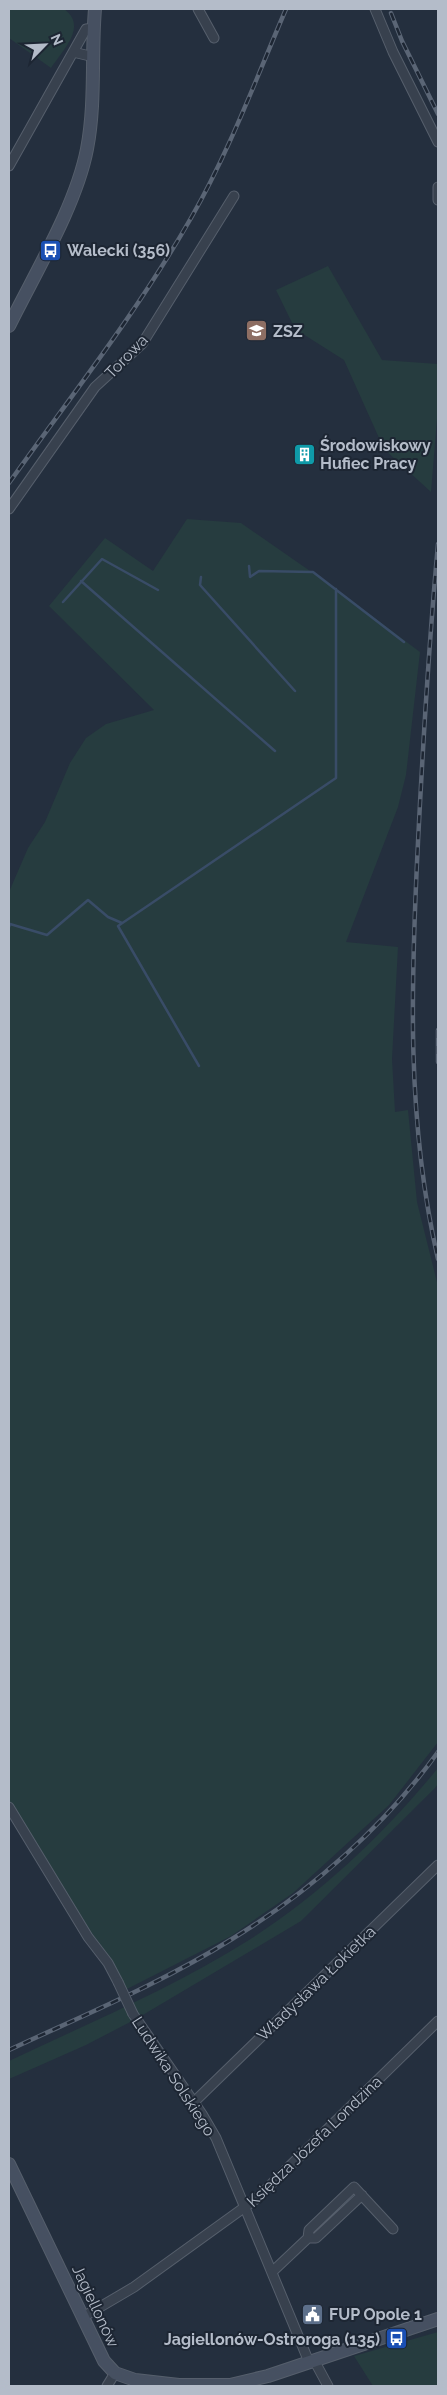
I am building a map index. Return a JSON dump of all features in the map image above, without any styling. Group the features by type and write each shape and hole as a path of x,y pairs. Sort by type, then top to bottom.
{"street":[{"path":"9,326 46,252 80,177 87,150 92,116 95,9"},
{"path":"198,9 214,38"},
{"path":"375,9 393,52 438,142"},
{"path":"9,166 86,30 94,28"},
{"path":"73,52 94,57"},
{"path":"438,187 438,200"},
{"name":"Torowa","path":"9,509 95,387 142,344 234,196"},
{"name":"Ludwika Solskiego","path":"9,1807 88,1938 108,1963 133,2014 194,2102 216,2138 272,2272 312,2361 328,2386"},
{"name":"Władysława Łokietka","path":"194,2102 438,1865"},
{"name":"Księdza Józefa Londzina","path":"83,2317 134,2287 256,2199 438,2021"},
{"name":"Jagiellonów","path":"9,2164 104,2361 115,2373 126,2377 161,2384 220,2386 246,2382 438,2318"},
{"path":"272,2272 308,2238 309,2230 354,2187 392,2229"},
{"path":"308,2238 316,2238 362,2195"},
{"path":"107,2386 115,2373"}],"green space":[{"path":"9,9 64,9 71,16 74,30 71,38 51,68 9,38"},
{"path":"328,266 382,360 438,364 438,407 431,492 384,449 344,360 295,329 276,290"},
{"path":"187,519 241,523 336,589 420,652 406,775 398,807 346,942 398,947 392,1059 395,1112 408,1110 417,1202 438,1286 438,1742 389,1805 293,1893 231,1936 125,1990 9,1807 9,892 28,848 45,822 70,763 86,738 106,724 154,710 49,606 105,538 153,571"},
{"path":"438,1768 438,1784 435,1788 301,1921 136,2019 86,2045 9,2079 9,2061 191,1974 276,1922 350,1862 396,1816"},
{"path":"438,2332 438,2386 373,2386 354,2356"}],"waterway":[{"path":"63,602 102,559 158,590"},
{"path":"249,566 250,577 259,571 313,572 404,642"},
{"path":"201,577 200,585 295,691"},
{"path":"81,581 275,751"},
{"path":"199,1066 118,926 336,778 336,589"},
{"path":"9,927 10,924 47,935 88,900 108,917 122,923"}],"railway":[{"path":"9,483 126,320 171,253 218,167 286,9"},
{"path":"391,13 402,41 438,114"},
{"path":"438,544 422,767 413,999 413,1051 420,1155 438,1259"},
{"path":"438,1030 438,1062"},
{"path":"9,2050 178,1970 232,1939 290,1900 318,1879 370,1831 417,1780 438,1752"}],"place":[{"name":"Walecki (356)","path":"51,250"},
{"name":"ZSZ","path":"257,331"},
{"name":"Środowiskowy Hufiec Pracy","path":"304,454"},
{"name":"FUP Opole 1","path":"313,2314"},
{"name":"Jagiellonów-Ostroroga (135)","path":"396,2339"}]}
